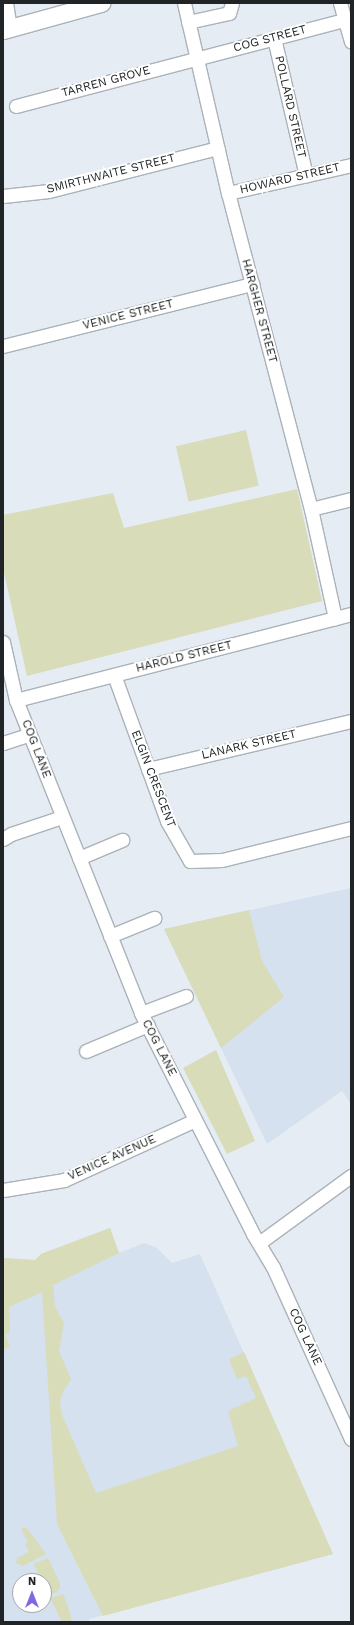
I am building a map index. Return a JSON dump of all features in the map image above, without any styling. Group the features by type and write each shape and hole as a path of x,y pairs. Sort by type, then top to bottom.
{"main road":[{"path":"6,29 101,3"}],"street":[{"path":"6,3 6,29"},
{"name":"HARGHER STREET","path":"184,3 228,193 311,509 335,618"},
{"path":"188,22 229,13 232,3"},
{"path":"340,3 351,42"},
{"name":"COG STREET","path":"197,58 344,20"},
{"name":"POLLARD STREET","path":"274,38 306,175"},
{"name":"TARREN GROVE","path":"16,106 197,58"},
{"name":"SMIRTHWAITE STREET","path":"3,196 49,191 218,148"},
{"name":"HOWARD STREET","path":"228,193 351,165"},
{"name":"VENICE STREET","path":"3,346 252,284"},
{"path":"311,509 351,499"},
{"name":"HAROLD STREET","path":"16,700 351,614"},
{"name":"COG LANE","path":"3,642 16,700 141,1013 195,1120 273,1267 351,1439"},
{"name":"ELGIN CRESCENT","path":"114,675 167,821 190,861 222,860 351,828"},
{"name":"LANARK STREET","path":"148,769 351,721"},
{"path":"3,743 30,734"},
{"path":"3,839 11,834 62,817"},
{"path":"79,858 122,840"},
{"path":"110,936 154,918"},
{"path":"141,1013 186,996"},
{"path":"86,1051 148,1025"},
{"name":"VENICE AVENUE","path":"3,1190 64,1180 195,1120"},
{"path":"259,1243 351,1176"}],"shaded area":[{"path":"351,888 351,1104 342,1091 267,1144 164,929"},
{"path":"110,1228 119,1253 144,1243 157,1248 172,1263 200,1254 333,1554 89,1619 90,1622 3,1622 3,1258 35,1260 41,1254"}],"green space":[{"path":"246,430 259,486 189,502 176,446"},
{"path":"297,489 322,601 27,676 3,568 3,515 113,493 124,528"},
{"path":"249,910 262,961 284,997 221,1048 164,929"},
{"path":"216,1050 255,1141 227,1154 183,1068"},
{"path":"110,1228 119,1253 53,1285 55,1306 64,1323 59,1351 71,1379 62,1394 60,1403 62,1415 96,1493 238,1446 228,1411 256,1398 246,1376 237,1379 229,1359 244,1352 333,1554 103,1616 57,1524 42,1292 9,1307 10,1332 5,1335 10,1346 3,1350 3,1258 35,1260 41,1254"},
{"path":"26,1527 46,1554 23,1566 16,1563 17,1558 29,1552 25,1544 28,1542 21,1529"},
{"path":"48,1558 60,1583 60,1588 57,1592 52,1594 52,1573 38,1573 34,1564"},
{"path":"63,1594 72,1622 62,1622 52,1602 52,1597"}]}
